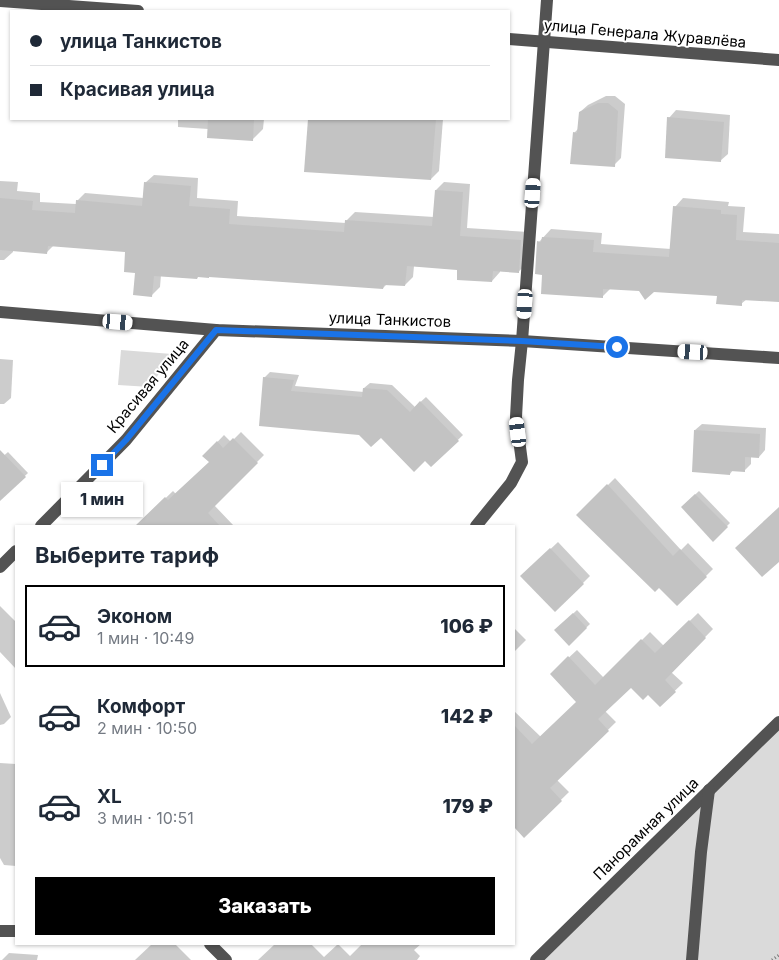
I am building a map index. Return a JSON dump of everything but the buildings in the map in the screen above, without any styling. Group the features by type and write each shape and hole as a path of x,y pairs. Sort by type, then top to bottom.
{"street":[{"path":"477,525 511,482 522,462 516,417 518,380 547,0"},
{"path":"0,1 124,10"},
{"name":"улица Генерала Журавлёва","path":"510,39 779,60"},
{"name":"улица Танкистов","path":"0,312 216,330 522,341 779,358"},
{"name":"Красивая улица","path":"41,525 126,440 216,330"},
{"path":"0,567 15,552"},
{"name":"Панорамная улица","path":"536,960 779,722"},
{"path":"692,960 701,852 709,790"},
{"path":"0,931 15,931"},
{"path":"211,945 226,960"}],"path":[{"path":"772,960 779,955"}],"shaded area":[{"path":"121,350 172,354 150,387 118,385"},
{"path":"779,720 779,960 543,960"}],"route":[{"path":"102,465 126,440 216,330 522,341 617,347"}]}
